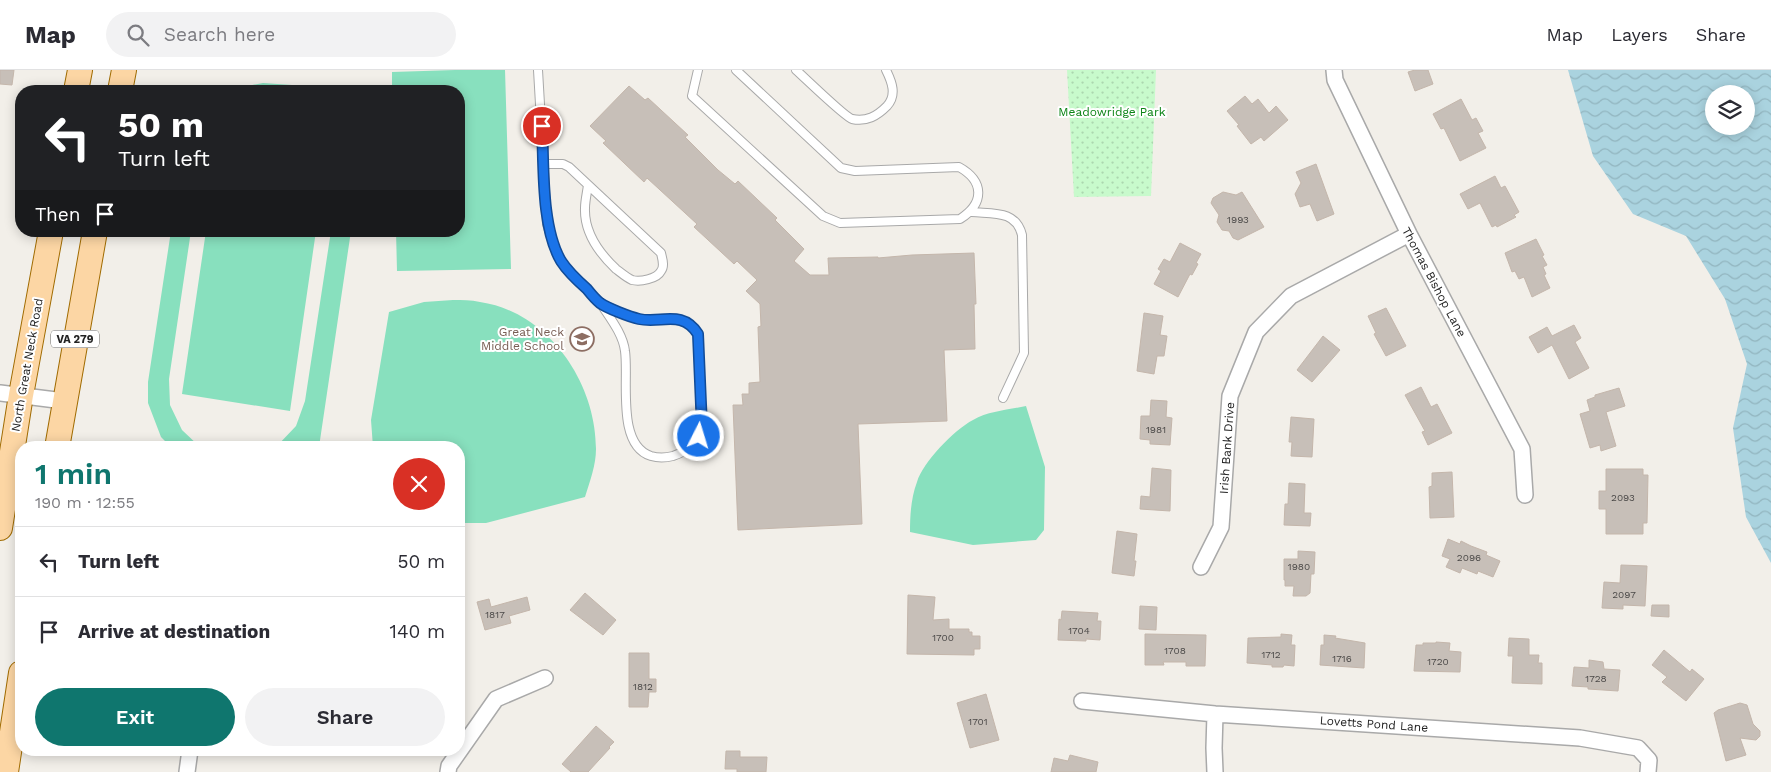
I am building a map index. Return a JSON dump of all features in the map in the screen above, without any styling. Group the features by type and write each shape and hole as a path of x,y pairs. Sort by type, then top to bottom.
{"main road":[{"path":"77,85 80,70"},
{"path":"121,85 124,70"},
{"name":"North Great Neck Road","path":"0,528 11,394 50,237"},
{"name":"VA 279","path":"58,441 94,237"},
{"path":"6,772 15,713"}],"street":[{"name":"Thomas Bishop Lane","path":"1334,70 1334,80 1408,234 1522,449 1525,495"},
{"name":"Irish Bank Drive","path":"1201,567 1221,527 1230,396 1256,332 1291,296 1408,234"},
{"path":"11,394 64,401"},
{"path":"465,743 496,699 544,678"},
{"name":"Lovetts Pond Lane","path":"1082,701 1215,714 1580,738 1638,748 1649,760 1648,772"},
{"path":"1215,714 1215,772"},
{"path":"187,772 189,756"},
{"path":"448,772 449,766 456,756"}],"lane":[{"path":"538,70 547,224 553,245 562,262 601,304 622,338 625,350 628,425 632,438 638,448 646,454 656,457 668,458 693,446 702,428 698,334 688,323 682,320 670,318 640,319 601,304"},
{"path":"698,70 692,96 823,216 840,223 960,219 972,212 977,202 978,192 974,181 967,172 958,167 855,171 841,168 736,70"},
{"path":"796,70 850,119 866,120 878,115 891,102 893,91 886,70"},
{"path":"544,164 563,164 570,167 661,253 663,262 661,272 654,277 632,280 605,258 594,242 588,226 585,209 588,185"},
{"path":"972,212 1008,216 1020,228 1022,235 1024,353 1002,398"}],"green space":[{"path":"505,70 511,269 397,271 396,237 465,237 465,85 392,85 392,72"},
{"name":"Meadowridge Park","path":"1067,70 1156,70 1151,196 1074,197"},
{"path":"263,83 292,85 253,85"},
{"path":"170,237 190,237 169,379 170,405 182,430 194,441 165,441 161,437 148,403 148,382"},
{"path":"205,237 315,237 290,411 182,394"},
{"path":"330,237 350,237 320,441 282,441 296,426 305,401"},
{"path":"467,300 505,308 527,320 547,335 564,354 577,376 587,399 594,424 596,455 585,497 486,523 465,523 465,441 373,441 371,420 389,312 424,302"},
{"path":"1026,406 1045,467 1044,530 1036,540 973,545 910,532 911,507 917,482 920,474 940,447 957,431 979,417"}],"water":[{"path":"1568,70 1771,70 1771,563 1746,517 1733,428 1747,364 1725,299 1686,236 1633,214 1593,156"}],"building":[{"path":"0,70 14,70 12,85 0,84"},
{"path":"1428,70 1433,84 1415,91 1408,72"},
{"path":"629,86 645,100 648,98 688,135 685,137 718,170 735,184 738,181 777,218 775,220 804,249 794,261 810,275 829,275 828,258 878,258 974,253 975,349 944,350 947,421 858,424 862,524 738,530 733,405 743,405 742,394 749,394 749,383 760,382 758,327 761,326 760,304 746,291 757,280 737,261 734,264 694,227 697,224 647,178 644,182 603,143 606,141 590,126"},
{"path":"1245,96 1252,104 1258,99 1269,113 1276,106 1288,120 1264,141 1261,137 1251,144 1227,111"},
{"path":"1461,99 1472,120 1476,118 1483,131 1478,133 1486,148 1460,161 1444,128 1441,129 1433,114"},
{"path":"1316,164 1334,214 1317,221 1310,204 1300,207 1295,194 1301,183 1296,172"},
{"path":"1495,176 1501,188 1505,186 1519,212 1514,215 1516,217 1497,227 1496,225 1492,227 1480,203 1468,209 1460,194"},
{"path":"1223,192 1236,195 1242,192 1264,227 1238,240 1233,238 1229,231 1222,230 1217,222 1219,215 1211,203 1213,198"},
{"path":"1536,239 1547,265 1543,267 1546,274 1544,275 1550,288 1532,297 1524,277 1519,279 1515,271 1512,272 1505,253"},
{"path":"1180,243 1201,254 1196,263 1198,264 1192,275 1190,274 1178,297 1154,284 1161,271 1158,269 1164,259 1170,262"},
{"path":"1386,308 1406,346 1386,356 1374,334 1376,333 1368,316"},
{"path":"1144,313 1163,316 1160,335 1167,336 1164,356 1157,356 1154,374 1137,371"},
{"path":"1574,325 1581,338 1575,342 1589,368 1569,379 1552,345 1538,353 1529,337 1547,327 1552,336"},
{"path":"1323,336 1340,350 1312,382 1297,370"},
{"path":"1421,387 1431,407 1437,404 1452,433 1428,445 1422,432 1425,431 1405,395"},
{"path":"1619,388 1625,406 1606,412 1616,446 1601,451 1600,445 1590,448 1580,414 1590,411 1587,400 1595,397 1595,395"},
{"path":"1151,400 1167,401 1166,417 1172,418 1170,445 1150,444 1150,440 1140,439 1141,416 1150,416"},
{"path":"1291,417 1314,419 1312,457 1291,456 1292,442 1289,442"},
{"path":"1152,468 1171,470 1170,511 1140,509 1141,496 1150,497"},
{"path":"1606,469 1643,469 1643,475 1648,475 1647,523 1643,523 1643,534 1606,534 1606,509 1599,509 1599,491 1606,491"},
{"path":"1452,472 1454,517 1430,518 1429,487 1432,486 1432,473"},
{"path":"1289,483 1305,484 1304,513 1311,513 1310,526 1284,525"},
{"path":"1117,531 1137,534 1134,576 1112,573"},
{"path":"1448,539 1460,544 1461,541 1487,552 1486,555 1500,561 1493,577 1478,571 1477,574 1462,568 1460,573 1446,567 1450,559 1442,556"},
{"path":"1298,551 1315,552 1314,574 1311,574 1310,593 1306,596 1293,596 1294,586 1285,586 1284,559 1298,559"},
{"path":"1621,565 1647,566 1645,606 1623,605 1623,609 1602,608 1604,582 1620,583"},
{"path":"585,593 616,620 603,635 570,610"},
{"path":"908,595 935,597 933,620 949,619 949,629 969,629 969,632 972,632 972,636 980,636 980,649 974,649 974,655 907,654"},
{"path":"527,597 530,610 509,616 511,623 485,630 477,602 489,599 491,607"},
{"path":"1652,605 1669,605 1669,617 1651,616"},
{"path":"1140,606 1157,607 1156,630 1139,629"},
{"path":"1062,611 1098,613 1097,621 1101,621 1100,640 1058,640 1059,619 1061,620"},
{"path":"1145,634 1206,635 1205,666 1186,666 1186,662 1163,662 1164,665 1145,665"},
{"path":"1281,634 1292,635 1291,645 1295,645 1294,666 1272,667 1272,665 1247,663 1248,638 1281,637"},
{"path":"1324,635 1365,643 1364,668 1320,665 1321,645 1324,645"},
{"path":"1509,638 1529,639 1529,655 1539,655 1538,663 1542,663 1542,684 1512,683 1513,656 1508,656"},
{"path":"1436,642 1450,643 1449,651 1461,652 1460,672 1414,671 1416,645"},
{"path":"1664,650 1690,672 1692,669 1704,679 1686,701 1662,682 1667,677 1652,665"},
{"path":"629,653 649,653 649,679 656,679 656,692 649,692 648,707 629,707"},
{"path":"1589,660 1603,662 1604,669 1620,670 1618,691 1572,686 1574,667 1589,668"},
{"path":"986,694 999,740 970,748 957,703"},
{"path":"1740,703 1747,705 1753,724 1760,731 1760,736 1756,740 1740,738 1746,755 1726,761 1714,713"},
{"path":"596,726 614,742 588,772 571,772 562,764"},
{"path":"726,751 740,751 740,757 767,757 766,772 737,772 737,769 725,769"},
{"path":"1070,755 1098,762 1096,772 1051,772 1054,758 1068,761"}],"place":[{"name":"Great Neck Middle School","path":"582,339"}],"route":[{"path":"542,126 547,224 553,245 562,262 601,304 640,319 670,318 682,320 695,329 698,334 702,428 699,436"}]}
